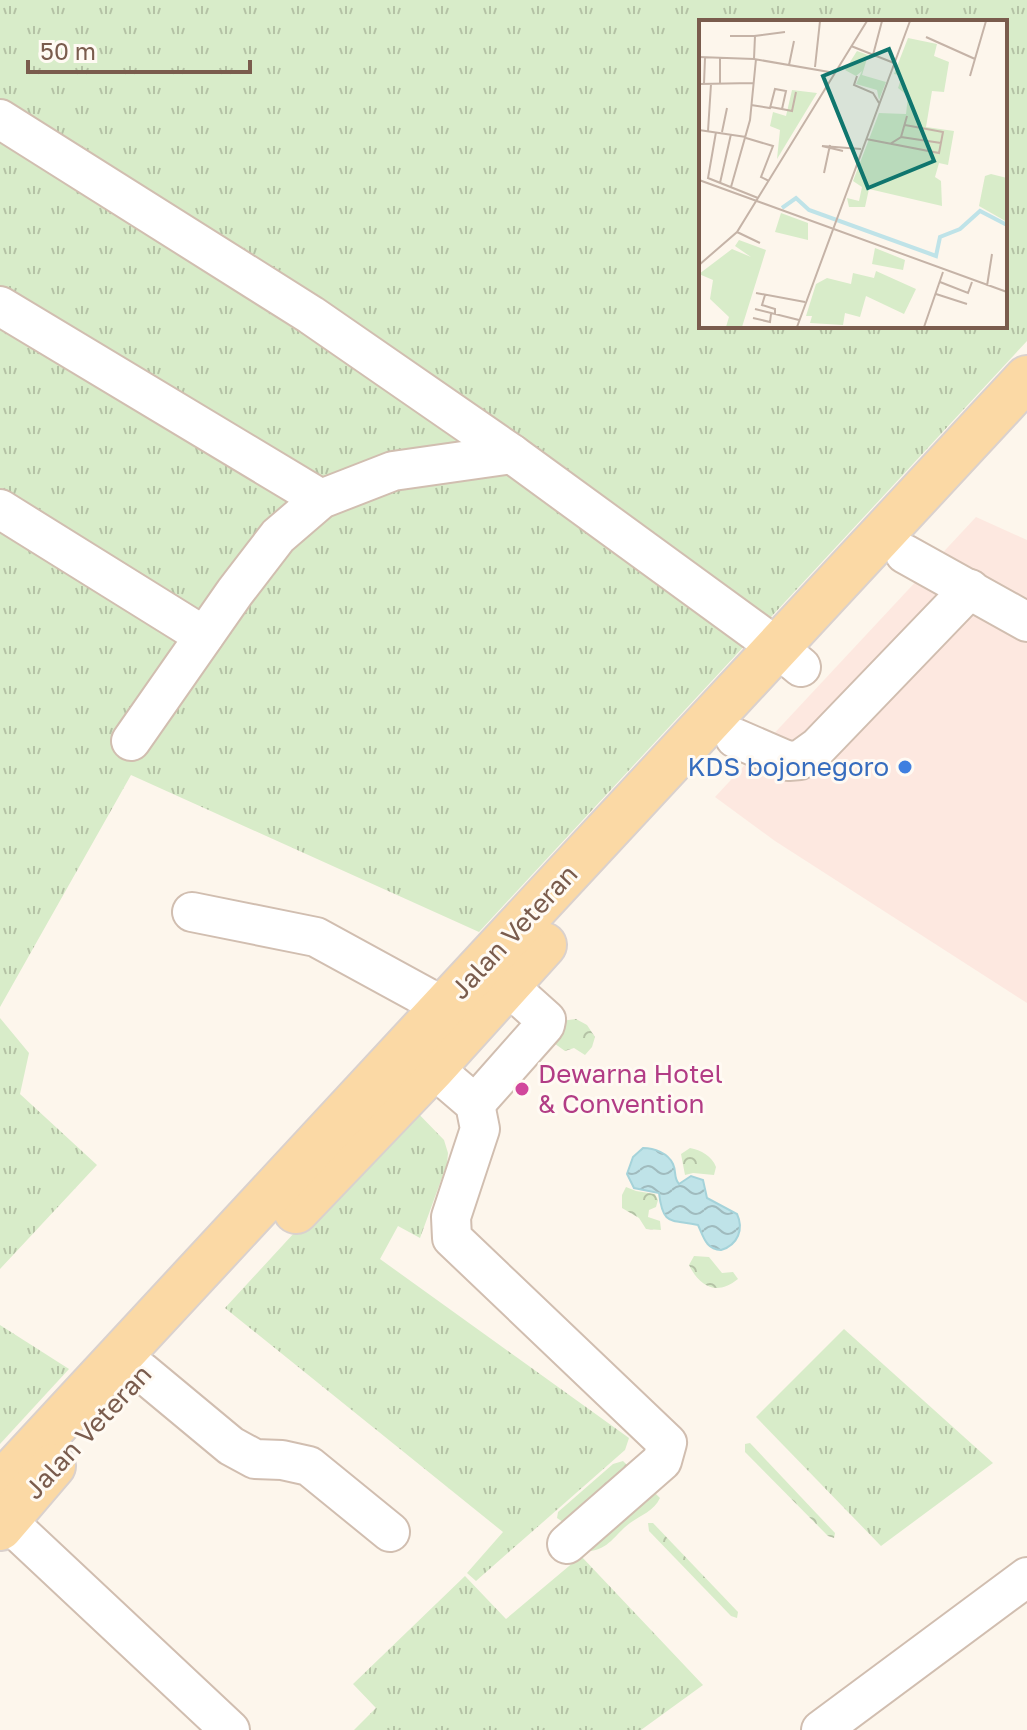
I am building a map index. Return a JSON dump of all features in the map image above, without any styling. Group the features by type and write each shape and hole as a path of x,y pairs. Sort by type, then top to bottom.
{"main road":[{"name":"Jalan Veteran","path":"2,1511 52,1467 433,1068 735,738 790,657 1027,378"},
{"name":"Jalan Veteran","path":"2,1511 444,1007 790,657 905,554 1027,423"}],"street":[{"path":"0,119 311,315 512,454 790,657"},
{"path":"0,306 321,499"},
{"path":"131,741 278,536 321,499 393,471 512,454"},
{"path":"0,509 204,636"},
{"path":"905,554 1027,622"},
{"path":"735,738 788,761 800,760 818,747 970,589"},
{"path":"192,912 316,937 444,1007"},
{"path":"475,1104 545,1025 546,1020 539,1012 507,985"},
{"path":"433,1068 475,1104 480,1129 451,1217 452,1238 667,1443 662,1461 567,1544"},
{"path":"142,1372 231,1446 255,1459 282,1460 309,1466 390,1532"},
{"path":"2,1511 230,1730"},
{"path":"821,1730 862,1718 1027,1577"}],"shaded area":[{"path":"976,517 1027,540 1027,1003 775,841 715,797"}],"green space":[{"path":"0,0 1027,0 1027,341 479,932 131,775 0,1007"},
{"path":"0,1018 29,1053 20,1094 97,1165 0,1269"},
{"path":"576,1019 587,1025 595,1037 585,1055 574,1048 565,1051 551,1041 561,1021"},
{"path":"411,1106 444,1140 447,1164 420,1238 398,1226 380,1259 629,1438 625,1450 476,1581 467,1573 503,1532 225,1308"},
{"path":"690,1148 712,1160 716,1167 714,1175 685,1175 681,1154"},
{"path":"626,1187 655,1194 658,1200 656,1207 649,1210 648,1217 660,1221 661,1230 646,1229 639,1218 622,1208 622,1195"},
{"path":"694,1256 709,1257 722,1273 733,1272 738,1279 724,1287 710,1287 699,1280 689,1265"},
{"path":"0,1325 69,1369 0,1444"},
{"path":"844,1329 993,1463 881,1546 756,1417"},
{"path":"750,1443 835,1533 834,1538 828,1536 745,1452 745,1444"},
{"path":"623,1461 628,1466 568,1520 563,1522 557,1518 558,1512 613,1464"},
{"path":"653,1491 660,1498 654,1506 607,1544 589,1551 586,1546"},
{"path":"648,1523 653,1523 738,1612 737,1618 731,1616 649,1531"},
{"path":"581,1556 703,1685 641,1730 354,1730 376,1708 353,1684 465,1576 506,1619"}],"water":[{"path":"643,1148 656,1150 668,1157 679,1184 691,1176 703,1180 707,1198 737,1214 739,1231 732,1244 721,1250 712,1248 698,1225 670,1220 666,1216 659,1193 634,1188 627,1174 633,1157"}],"place":[{"name":"KDS bojonegoro","path":"905,767"},
{"name":"Dewarna Hotel & Convention","path":"522,1089"}]}
